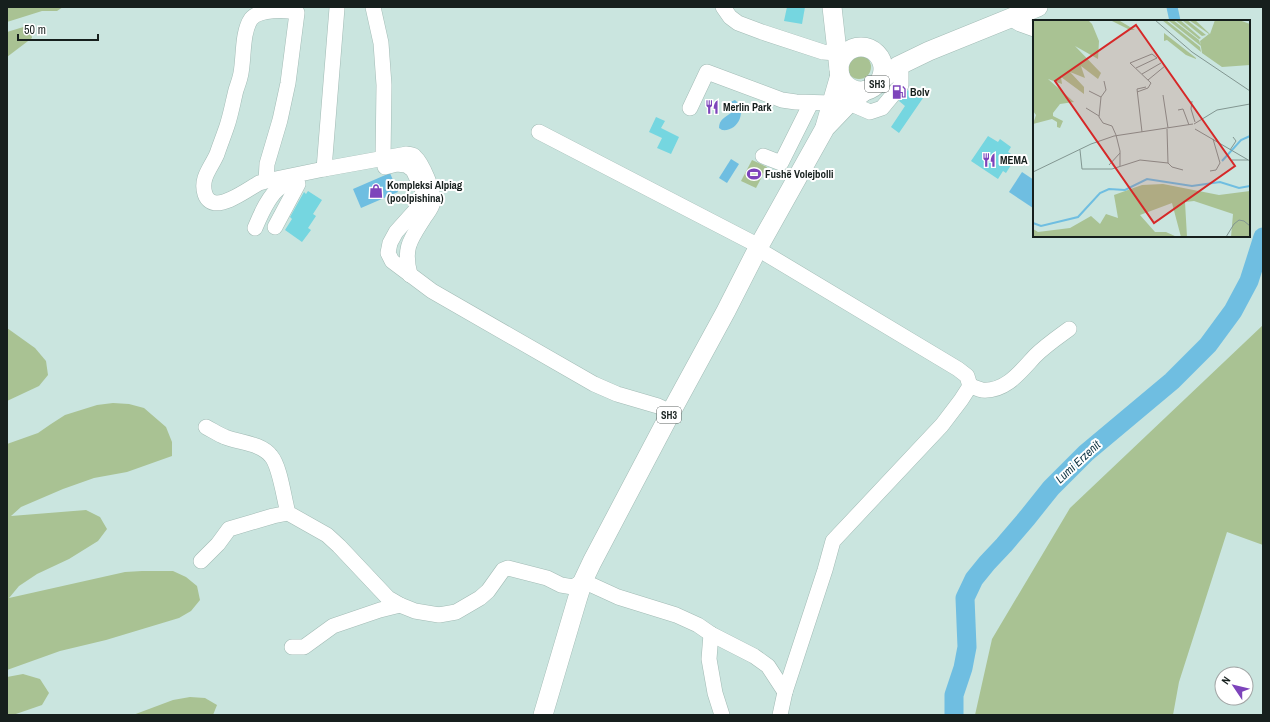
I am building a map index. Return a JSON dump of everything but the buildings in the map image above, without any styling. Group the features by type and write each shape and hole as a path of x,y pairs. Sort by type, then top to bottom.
{"main road":[{"path":"832,7 839,66"},
{"name":"SH3","path":"543,715 583,581 592,562 759,248 824,128 840,103 873,86 898,66 929,51 1038,7"},
{"path":"834,29 856,47 863,46 875,51 881,59"},
{"name":"SH3","path":"840,103 840,62 847,52 856,47"},
{"name":"SH3","path":"839,66 845,84 856,90 873,86 883,72 881,59 929,51"}],"street":[{"path":"373,7 381,43 384,85 383,159"},
{"path":"724,7 730,17 738,23 823,52 839,66"},
{"path":"324,169 337,8"},
{"path":"266,181 267,164 280,120 288,83 297,13 290,10 272,11 259,14 252,18 246,30 241,74 231,115 217,154 204,179 205,196 208,200 214,203 221,203 259,183 266,181 407,154 412,155 419,160 432,190 433,203 409,244 407,262 410,275"},
{"path":"1010,18 1020,24 1033,29"},
{"path":"690,108 707,72 782,100 811,103 840,103 870,112 882,108 901,85 901,73 898,66"},
{"path":"763,156 781,164 811,103"},
{"path":"540,132 759,248 958,369 967,376 970,386 942,425 833,541 780,715"},
{"path":"255,228 267,204 276,191 282,187 397,164 406,165 413,170 424,193 424,199 396,232 390,243 388,253 392,261 432,291 594,384 671,412"},
{"path":"275,227 298,184"},
{"path":"970,386 982,390 994,389 1008,384 1020,374 1036,355 1068,329"},
{"path":"206,427 225,437 264,450 271,456 276,464 288,513"},
{"path":"201,561 218,544 229,529 288,513 327,534 388,598 415,611 439,615 456,612 480,598 488,591 503,570 508,568 546,578 561,585 573,587 583,581 618,597 676,615 698,625 711,634 754,656 768,666 786,692"},
{"path":"292,647 304,647 333,626 380,610 400,605"},
{"path":"711,634 709,659 714,693 722,715"}],"green space":[{"path":"7,7 63,7 57,11 42,11 7,22"},
{"path":"30,25 32,38 7,57 7,32"},
{"path":"859,55 864,56 870,62 870,72 864,78 859,79 854,78 848,72 847,67 848,62 854,56"},
{"name":"Fushë Volejbolli","path":"752,160 767,167 756,188 741,181"},
{"path":"1263,325 1263,545 1227,532 1179,682 1173,715 975,715 992,639 1070,508"},
{"path":"7,328 35,348 46,361 48,375 39,386 7,401"},
{"path":"113,403 129,404 144,408 166,427 172,442 172,456 127,472 94,478 63,489 21,507 11,516 86,510 100,517 107,529 98,541 69,559 37,574 19,586 9,598 125,572 173,571 186,577 197,586 200,600 191,611 179,618 106,640 60,651 7,670 7,444 38,433 65,415 97,405"},
{"path":"23,674 40,679 49,693 42,705 13,715 7,715 7,677"},
{"path":"190,697 205,698 217,705 213,715 133,715 173,700"}],"water":[{"path":"735,100 741,110 739,120 733,128 722,130 719,128 720,123 731,113 728,108 728,103"},
{"path":"731,159 739,164 727,183 719,178"},
{"path":"1022,172 1033,179 1033,208 1009,192"},
{"path":"390,173 398,192 361,208 353,189"}],"waterway":[{"path":"1172,7 1175,20"},
{"name":"Lumi Erzenit","path":"954,715 954,695 963,668 967,647 965,598 974,579 1051,488 1086,453 1172,381 1208,345 1233,311 1249,281 1263,237"}],"place":[{"name":"Bolv","path":"899,92"},
{"name":"Merlin Park","path":"712,107"},
{"name":"MEMA","path":"989,160"},
{"name":"Fushë Volejbolli","path":"754,174"},
{"name":"Kompleksi Alpiag (poolpishina)","path":"376,191"}]}
